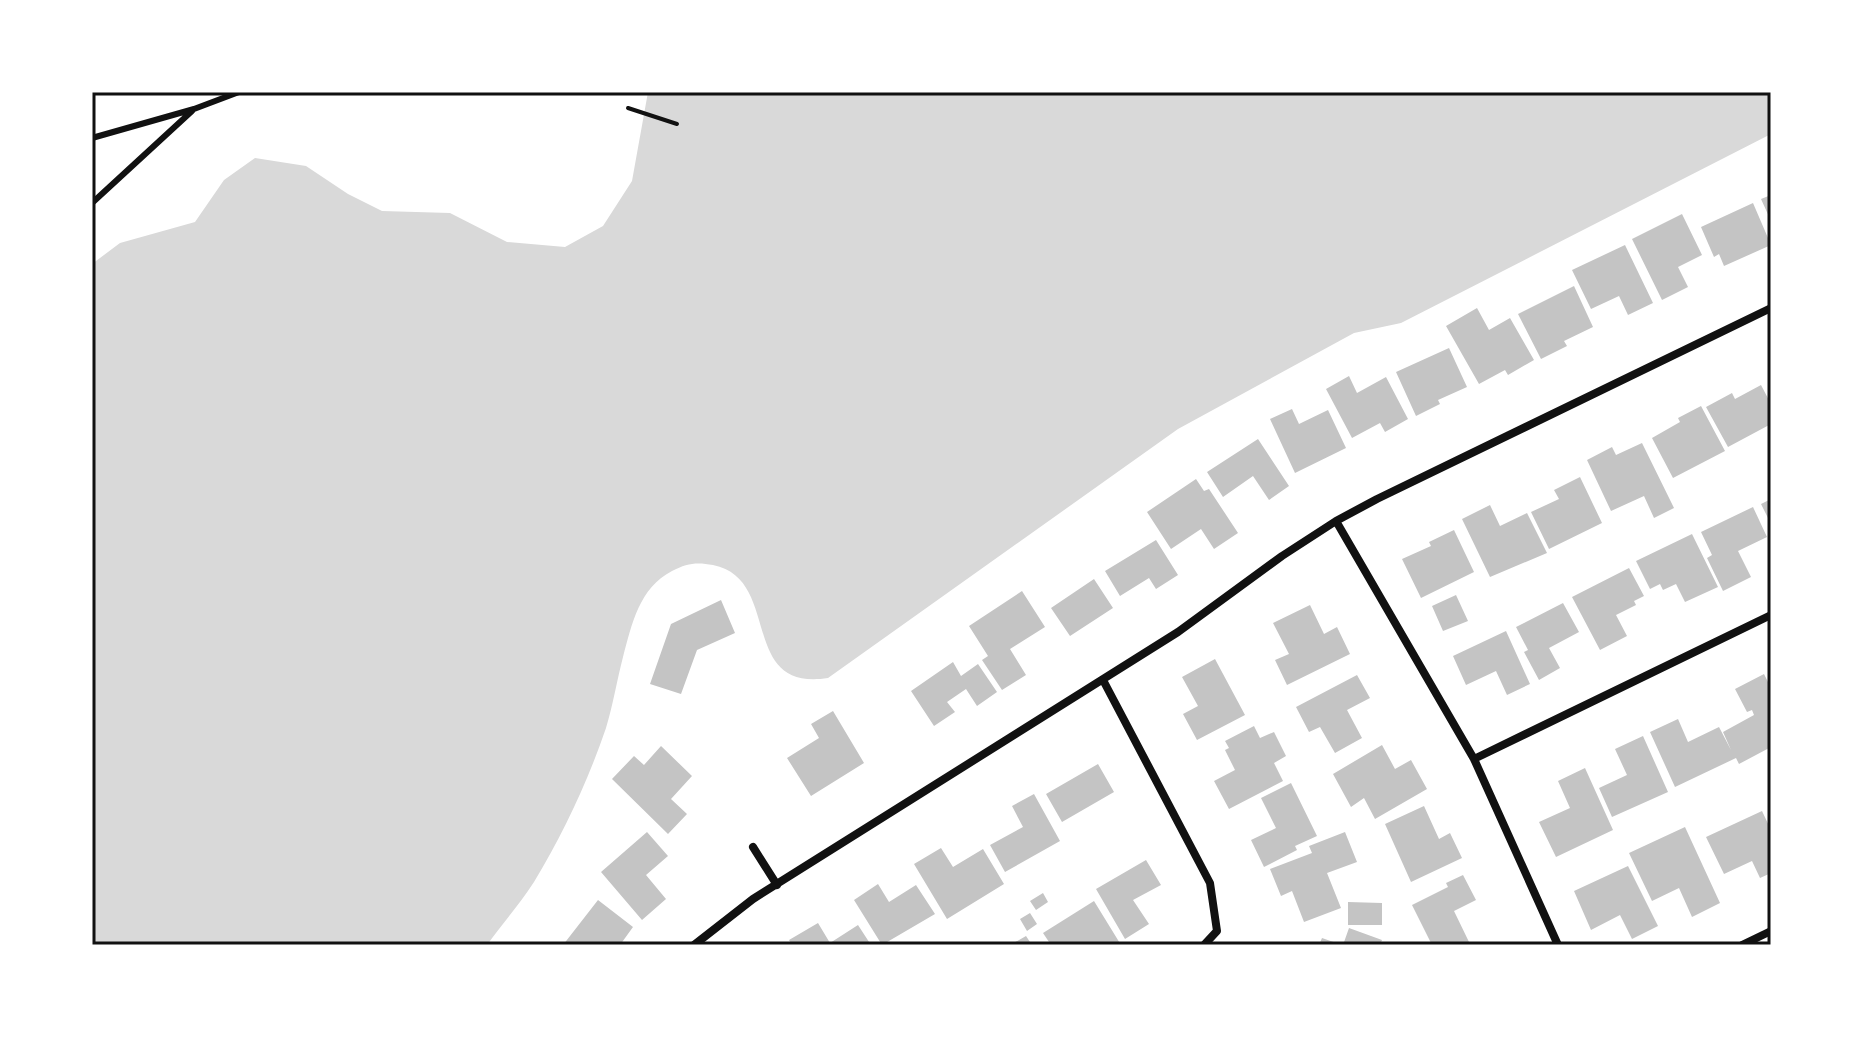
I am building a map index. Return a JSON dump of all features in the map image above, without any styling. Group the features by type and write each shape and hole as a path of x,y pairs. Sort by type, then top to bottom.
{"street":[{"path":"694,945 731,915 777,885 1178,632 1282,556 1336,521 1771,308"},
{"path":"1336,521 1474,759 1558,945"},
{"path":"1474,759 1771,615"},
{"path":"1103,680 1210,883 1217,931 1204,945"},
{"path":"753,847 777,885"},
{"path":"1742,945 1771,931"}],"lane":[{"path":"92,138 194,109 239,92"},
{"path":"92,203 194,109"}],"path":[{"path":"628,108 677,124"}],"shaded area":[{"path":"648,92 1771,92 1771,134 1401,323 1354,333 1178,429 828,678 800,678 781,668 770,652 748,591 734,574 702,564 687,565 672,571 652,587 638,608 606,728 565,826 534,882 487,945 92,945 92,264 120,243 195,222 224,180 255,158 306,166 348,194 382,211 450,213 507,242 565,247 603,226 632,181"}],"building":[{"path":"1771,195 1771,221 1761,199"},
{"path":"1753,203 1771,245 1724,266 1719,254 1714,257 1701,227"},
{"path":"1682,214 1702,255 1678,267 1688,287 1662,300 1632,239"},
{"path":"1625,245 1653,303 1628,315 1619,296 1591,309 1572,270"},
{"path":"1574,286 1593,327 1564,341 1567,346 1541,359 1518,314"},
{"path":"1477,308 1489,330 1510,318 1534,360 1508,375 1505,370 1479,384 1446,326"},
{"path":"1449,348 1467,387 1438,400 1440,404 1416,416 1396,372"},
{"path":"1349,376 1357,393 1386,377 1408,419 1385,432 1380,423 1352,438 1326,389"},
{"path":"1761,385 1771,404 1771,424 1728,447 1706,407 1732,393 1735,399"},
{"path":"1701,406 1725,451 1673,478 1652,438 1680,422 1678,418"},
{"path":"1292,409 1299,424 1328,410 1346,448 1295,473 1270,419"},
{"path":"1258,439 1289,486 1269,500 1253,476 1223,497 1207,472"},
{"path":"1642,443 1674,508 1654,518 1644,496 1611,511 1587,460 1612,447 1616,455"},
{"path":"1580,477 1602,523 1549,549 1531,512 1559,499 1554,490"},
{"path":"1196,479 1204,491 1209,489 1238,533 1214,549 1201,529 1171,549 1147,512"},
{"path":"1771,499 1771,524 1761,504"},
{"path":"1490,505 1500,526 1527,513 1547,553 1490,577 1462,519"},
{"path":"1753,507 1767,537 1738,551 1751,577 1723,591 1707,558 1712,555 1701,532"},
{"path":"1454,530 1474,572 1421,598 1402,559 1431,546 1429,542"},
{"path":"1692,534 1718,587 1685,602 1676,584 1663,590 1660,584 1650,589 1636,561"},
{"path":"1156,540 1178,575 1156,589 1149,578 1120,596 1105,571"},
{"path":"1629,568 1644,596 1634,601 1636,605 1616,615 1627,636 1600,650 1572,597"},
{"path":"1094,579 1113,608 1070,636 1051,608"},
{"path":"1022,591 1045,627 1010,649 1026,675 1002,690 982,660 988,656 969,626"},
{"path":"1456,595 1468,621 1443,631 1432,606"},
{"path":"721,600 735,633 697,650 681,694 650,684 671,624"},
{"path":"1563,603 1579,632 1549,648 1560,668 1539,680 1524,652 1528,650 1516,627"},
{"path":"1310,605 1324,634 1337,627 1350,654 1287,685 1275,660 1289,654 1273,623"},
{"path":"1506,631 1530,684 1507,695 1496,671 1466,685 1453,656"},
{"path":"1215,659 1245,715 1197,740 1183,714 1198,706 1182,677"},
{"path":"953,662 961,676 978,664 997,692 977,706 966,689 947,702 955,712 934,726 911,691"},
{"path":"1764,674 1771,688 1771,747 1739,764 1736,758 1675,787 1650,732 1678,719 1688,742 1719,727 1731,750 1723,732 1754,715 1752,710 1747,712 1735,689"},
{"path":"1357,675 1370,698 1347,710 1362,738 1335,753 1320,727 1309,732 1296,707"},
{"path":"833,711 864,763 811,796 787,758 819,738 811,724"},
{"path":"1254,726 1260,738 1274,732 1286,756 1274,763 1283,781 1229,809 1214,781 1235,770 1225,750 1229,748 1225,741"},
{"path":"1643,736 1668,792 1612,817 1599,788 1627,775 1615,749"},
{"path":"1382,745 1395,769 1411,760 1427,789 1375,819 1364,798 1351,807 1333,774"},
{"path":"661,746 692,776 671,799 687,814 668,834 612,779 634,756 644,765"},
{"path":"1098,764 1114,792 1062,822 1046,794"},
{"path":"1585,768 1613,830 1556,857 1539,822 1570,808 1558,781"},
{"path":"1291,783 1317,836 1295,846 1297,850 1264,867 1251,840 1276,828 1261,798"},
{"path":"1034,794 1060,841 1005,872 990,845 1023,827 1012,806"},
{"path":"1424,806 1439,839 1450,833 1462,858 1411,882 1385,824"},
{"path":"1762,811 1771,830 1771,873 1760,878 1752,861 1724,874 1706,837"},
{"path":"1685,827 1720,903 1692,917 1679,888 1652,901 1629,853"},
{"path":"647,832 668,856 646,875 666,899 642,920 601,872"},
{"path":"1345,832 1357,862 1327,873 1341,908 1304,922 1292,891 1281,896 1270,869 1312,853 1309,846"},
{"path":"941,848 953,867 983,849 1004,884 947,919 914,864"},
{"path":"1146,860 1161,885 1133,900 1149,924 1125,939 1096,889"},
{"path":"1628,866 1658,926 1632,939 1620,915 1591,930 1574,891"},
{"path":"1463,875 1476,900 1454,911 1469,942 1463,945 1432,945 1412,905 1448,887 1446,883"},
{"path":"878,884 889,902 916,885 935,914 882,945 854,900"},
{"path":"1043,893 1048,902 1036,910 1030,901"},
{"path":"598,900 633,927 620,945 563,945"},
{"path":"1094,901 1121,945 1051,945 1043,933"},
{"path":"1348,902 1382,903 1382,925 1348,925"},
{"path":"1030,913 1037,924 1027,931 1020,919"},
{"path":"818,923 830,943 858,925 871,945 792,945 789,940"},
{"path":"1349,928 1382,940 1380,945 1343,945"},
{"path":"1026,936 1032,945 1010,945"},
{"path":"1322,938 1342,945 1319,945"}]}
